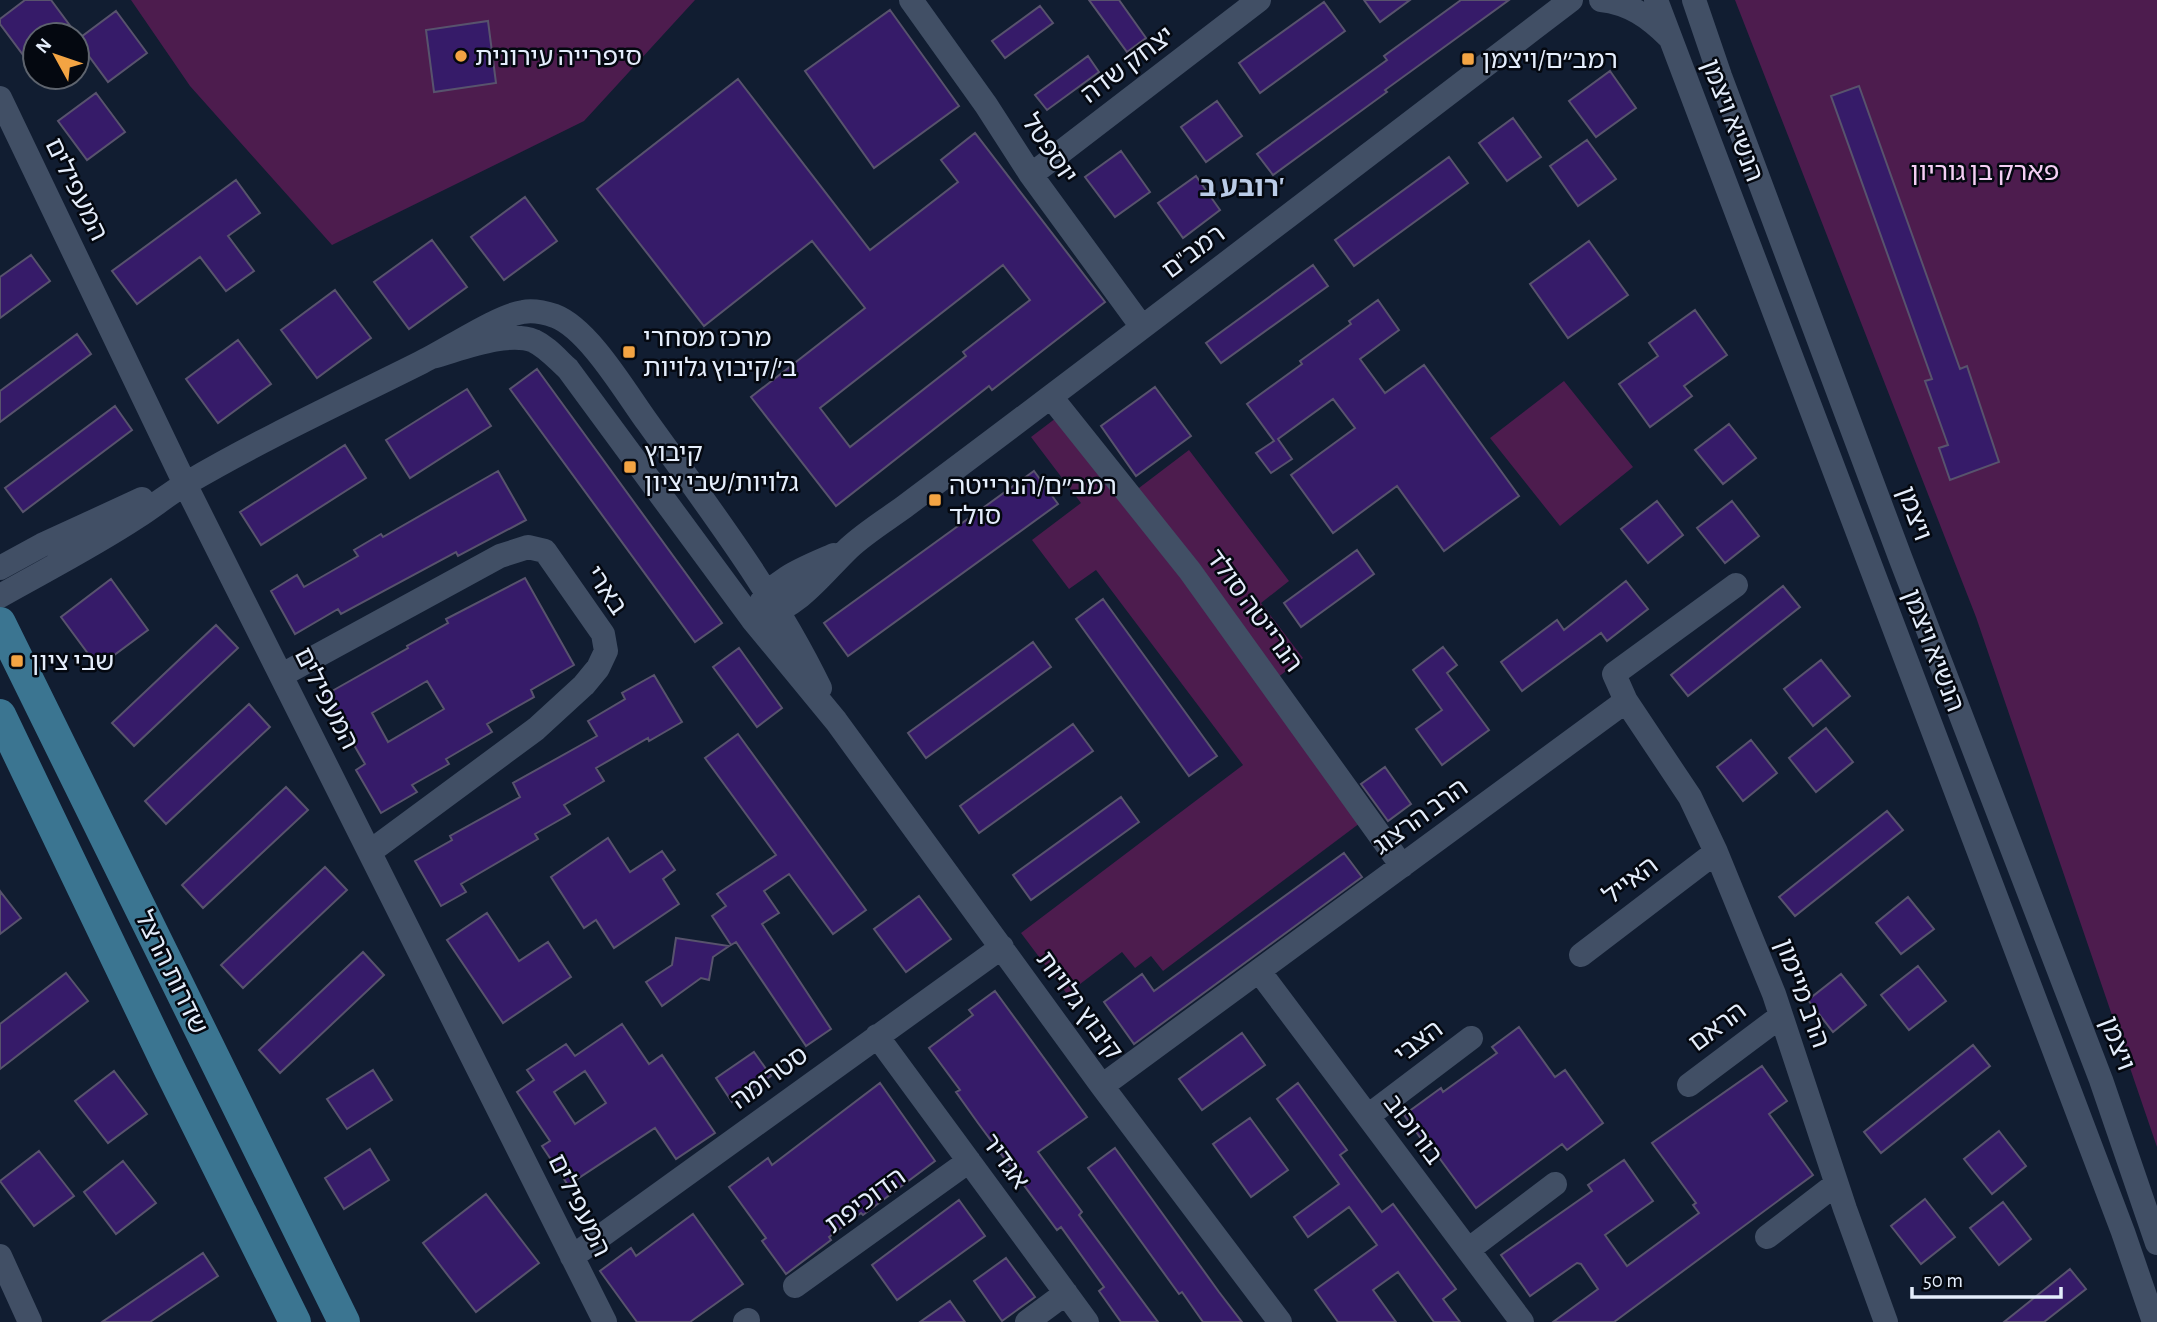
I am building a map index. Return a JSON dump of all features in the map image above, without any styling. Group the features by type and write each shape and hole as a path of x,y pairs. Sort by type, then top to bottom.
{"main road":[{"name":"שדרות הרצל","path":"0,623 344,1322"},
{"name":"שדרות הרצל","path":"0,715 169,1068 295,1322"}],"street":[{"name":"יוספטל","path":"911,0 986,105 1031,174 1142,327"},
{"name":"יצחק שדה","path":"1031,174 1259,0"},
{"name":"רמב\"ם","path":"752,619 773,602 789,578 850,547 1571,0"},
{"path":"1601,0 1614,1 1635,9 1670,38"},
{"name":"הנשיא ויצמן","path":"1656,0 2123,1232 2154,1322"},
{"name":"ויצמן","path":"1694,0 1900,557 2101,1080 2157,1243"},
{"name":"המעפילים","path":"0,98 186,484 605,1322"},
{"name":"קיבוץ גלויות","path":"432,357 503,318 524,312 557,317 571,326 597,352 773,602 836,720"},
{"name":"קיבוץ גלויות","path":"432,357 514,337 541,345 568,369 752,619 836,720 1102,1086 1280,1322"},
{"path":"0,596 108,535 186,484 313,416 432,357"},
{"name":"הנרייטה סולד","path":"1051,397 1190,571 1402,866"},
{"path":"0,568 124,507 186,484"},
{"name":"בארי","path":"282,675 467,573 500,556 527,547 545,551 603,634 606,651 598,668 574,694 536,729 371,851"},
{"path":"1626,701 1614,674 1736,585"},
{"name":"הרב הרצוג","path":"1102,1086 1626,701"},
{"name":"הרב מיימון","path":"1626,701 1690,797 1716,852 1781,1016 1836,1184 1886,1322"},
{"name":"האייל","path":"1581,955 1716,852"},
{"name":"סטרומה","path":"572,1257 1002,947"},
{"name":"בורוכוב","path":"1259,971 1522,1322"},
{"name":"הראם","path":"1689,1085 1781,1016"},
{"name":"אגדיר","path":"877,1036 1087,1322"},
{"name":"הצבי","path":"1368,1116 1471,1038"},
{"name":"הדוכיפת","path":"795,1286 969,1161"},
{"path":"1468,1250 1555,1184"},
{"path":"1767,1237 1836,1184"},
{"path":"0,1256 30,1322"},
{"path":"1027,1322 1066,1293"}],"green space":[{"path":"131,0 695,0 584,121 332,245 190,86"},
{"name":"פארק בן גוריון","path":"1735,0 2157,0 2157,1147 1976,617"},
{"path":"1564,381 1633,467 1560,526 1490,438"},
{"path":"1060,415 1364,820 1163,971 1151,956 1135,968 1122,952 1067,994 1021,933 1243,765 1096,570 1069,589 1032,540 1081,503 1031,437"},
{"path":"1189,450 1289,581 1261,603 1303,658 1277,678 1135,491"}],"building":[{"path":"25,0 51,0 67,21 21,21 21,52 0,24 0,19"},
{"path":"1089,0 1119,0 1146,38 1127,52"},
{"path":"1364,0 1410,0 1380,22"},
{"path":"1461,0 1509,0 1273,175 1257,154 1387,60 1384,56"},
{"path":"1324,2 1345,31 1260,93 1239,63"},
{"path":"1040,6 1053,23 1005,58 992,41"},
{"path":"890,10 959,106 874,168 805,71"},
{"path":"116,11 147,53 108,82 91,59 91,30"},
{"name":"סיפרייה עירונית","path":"488,21 496,83 434,92 426,30"},
{"path":"1088,56 1099,72 1047,110 1035,95"},
{"path":"1610,71 1636,108 1596,137 1569,101"},
{"path":"738,79 870,250 958,182 941,160 975,133 1105,302 992,390 989,386 836,506 751,397 865,308 812,241 704,326 597,189","holes":["1003,265 1030,300 963,352 966,356 850,447 820,408"]},
{"path":"1859,86 1960,369 1967,366 1999,462 1950,480 1939,448 1948,445 1925,381 1932,379 1831,96"},
{"path":"96,93 125,132 87,160 58,121"},
{"path":"1217,101 1242,136 1206,162 1181,127"},
{"path":"1513,118 1541,157 1507,181 1479,143"},
{"path":"1587,140 1616,179 1578,206 1550,166"},
{"path":"1121,151 1150,192 1115,217 1085,177"},
{"path":"1449,157 1468,183 1354,266 1335,240"},
{"path":"1196,176 1220,210 1183,238 1158,203"},
{"path":"236,180 260,213 228,236 254,271 226,291 200,257 137,304 112,271"},
{"path":"525,197 557,241 504,280 471,237"},
{"path":"432,240 467,287 409,329 374,282"},
{"path":"1589,241 1628,295 1568,338 1530,284"},
{"path":"31,255 50,281 0,318 0,277"},
{"path":"1313,265 1328,286 1221,363 1206,343"},
{"path":"335,290 371,338 317,378 281,330"},
{"path":"1378,300 1399,330 1360,359 1385,393 1424,365 1519,496 1444,551 1397,486 1333,533 1291,475 1355,428 1333,399 1278,439 1292,459 1271,473 1256,453 1274,441 1247,404 1302,364 1300,361 1351,324 1349,321"},
{"path":"1695,310 1727,355 1684,386 1692,396 1650,427 1619,384 1658,356 1649,343"},
{"path":"77,334 91,354 0,422 0,391"},
{"path":"238,340 271,384 218,423 186,379"},
{"path":"537,369 722,623 695,642 510,389"},
{"path":"1155,387 1191,436 1136,476 1101,426"},
{"path":"467,389 491,426 410,478 386,440"},
{"path":"115,406 132,430 23,512 5,488"},
{"path":"1729,424 1756,458 1723,484 1695,450"},
{"path":"345,445 366,478 261,545 240,512"},
{"path":"498,471 526,520 458,556 456,552 341,614 338,609 295,634 271,591 297,575 304,587 358,556 354,550 381,534 383,537"},
{"path":"1034,471 1058,504 848,656 824,623"},
{"path":"1657,501 1683,535 1648,563 1621,529"},
{"path":"1732,501 1759,536 1725,563 1697,528"},
{"path":"1357,550 1374,574 1301,627 1284,603"},
{"path":"525,578 574,665 531,690 534,697 487,724 492,732 446,759 449,764 412,785 417,792 381,813 356,770 365,764 325,695 448,623 446,619","holes":["427,681 444,709 388,742 372,713"]},
{"path":"111,579 148,630 98,667 61,617"},
{"path":"1626,581 1648,609 1607,641 1601,633 1522,691 1501,662 1557,620 1564,630"},
{"path":"1783,586 1800,607 1688,696 1671,675"},
{"path":"1103,599 1217,756 1189,776 1076,619"},
{"path":"216,625 238,648 134,746 112,723"},
{"path":"1033,642 1051,667 926,758 908,733"},
{"path":"1443,647 1457,665 1447,673 1489,730 1442,765 1416,729 1442,710 1413,670"},
{"path":"739,648 782,708 757,727 713,667"},
{"path":"1821,660 1850,696 1813,726 1784,689"},
{"path":"654,675 682,722 596,768 604,781 564,805 570,814 535,834 538,839 461,884 466,892 441,906 415,861 452,840 450,836 520,797 513,783 597,736 588,721 625,699 622,693"},
{"path":"249,704 270,727 166,824 145,801"},
{"path":"1073,724 1093,751 979,833 960,806"},
{"path":"1826,728 1853,762 1816,792 1789,758"},
{"path":"738,734 866,910 833,934 789,874 764,891 779,913 762,924 831,1029 806,1046 736,942 731,945 712,916 726,906 717,894 776,855 705,758"},
{"path":"1751,740 1777,773 1743,801 1717,767"},
{"path":"1385,767 1411,804 1388,821 1361,784"},
{"path":"286,787 308,810 203,908 182,885"},
{"path":"1121,797 1139,822 1031,900 1013,875"},
{"path":"1887,811 1903,830 1795,916 1779,897"},
{"path":"608,838 630,872 662,851 675,870 663,879 679,904 614,948 596,920 584,928 551,877"},
{"path":"1344,853 1362,877 1134,1044 1104,1002 1142,974 1154,991"},
{"path":"325,867 347,890 243,988 221,965"},
{"path":"0,891 21,918 0,934"},
{"path":"919,896 951,939 906,972 874,929"},
{"path":"1908,897 1934,929 1901,954 1876,923"},
{"path":"487,913 519,961 548,942 571,977 503,1023 447,940"},
{"path":"676,938 729,946 713,957 709,980 701,978 662,1006 646,982 672,965"},
{"path":"363,952 384,975 280,1073 259,1050"},
{"path":"1918,966 1946,1001 1909,1030 1881,995"},
{"path":"66,973 88,1001 0,1069 0,1024"},
{"path":"1841,974 1866,1005 1833,1032 1808,1000"},
{"path":"995,991 1087,1117 1038,1152 1082,1212 1079,1215 1158,1322 1121,1322 1099,1291 1104,1287 1061,1227 1057,1230 978,1123 956,1092 960,1090 929,1048 973,1015 969,1010"},
{"path":"622,1024 649,1064 662,1055 715,1133 676,1159 655,1128 568,1185 542,1146 550,1141 517,1092 534,1080 527,1070 566,1044 575,1056","holes":["585,1071 606,1103 575,1124 554,1092"]},
{"path":"1519,1027 1555,1077 1565,1070 1603,1123 1567,1150 1562,1144 1476,1208 1404,1115 1441,1088 1443,1092 1497,1053 1492,1047"},
{"path":"1242,1033 1265,1065 1202,1110 1179,1079"},
{"path":"1973,1045 1990,1066 1881,1153 1864,1132"},
{"path":"754,1052 771,1076 732,1102 716,1078"},
{"path":"1762,1066 1787,1101 1769,1114 1813,1175 1614,1322 1553,1322 1598,1289 1581,1264 1577,1263 1530,1296 1501,1255 1592,1191 1588,1185 1624,1160 1653,1201 1605,1235 1627,1266 1699,1213 1693,1205 1696,1203 1652,1143"},
{"path":"373,1070 392,1100 347,1129 327,1099"},
{"path":"114,1071 147,1114 108,1143 75,1101"},
{"path":"880,1083 935,1161 829,1237 831,1240 786,1274 762,1241 766,1238 729,1187 768,1158 772,1165"},
{"path":"1298,1083 1347,1150 1340,1155 1382,1212 1393,1204 1456,1289 1443,1299 1460,1322 1434,1322 1398,1272 1373,1290 1396,1322 1338,1322 1315,1290 1377,1245 1349,1207 1308,1237 1294,1217 1339,1184 1277,1099"},
{"path":"1250,1118 1288,1170 1251,1197 1213,1144"},
{"path":"1999,1131 2026,1166 1992,1194 1964,1159"},
{"path":"1115,1148 1242,1322 1203,1322 1182,1292 1179,1294 1088,1168"},
{"path":"370,1149 389,1180 344,1209 325,1178"},
{"path":"39,1151 74,1196 34,1226 0,1181"},
{"path":"123,1161 156,1203 116,1234 84,1192"},
{"path":"486,1194 539,1263 476,1312 423,1243"},
{"path":"1925,1199 1955,1237 1921,1264 1891,1226"},
{"path":"959,1200 985,1236 897,1300 872,1265"},
{"path":"2003,1202 2031,1239 1999,1265 1970,1228"},
{"path":"693,1214 743,1284 690,1322 637,1322 600,1271 631,1248 636,1256"},
{"path":"203,1253 218,1276 150,1322 102,1322"},
{"path":"1006,1258 1035,1297 1002,1321 974,1281"},
{"path":"2070,1269 2086,1289 2044,1322 2004,1322"},
{"path":"950,1301 965,1322 920,1322"}],"place":[{"name":"סיפרייה עירונית","path":"461,56"},
{"name":"רמב״ם/ויצמן","path":"1468,59"},
{"name":"מרכז מסחרי ב׳/קיבוץ גלויות","path":"629,352"},
{"name":"קיבוץ גלויות/שבי ציון","path":"630,467"},
{"name":"רמב״ם/הנרייטה סולד","path":"935,500"},
{"name":"שבי ציון","path":"17,661"}],"district":[{"name":"רובע ב'","path":"1242,186"}]}
